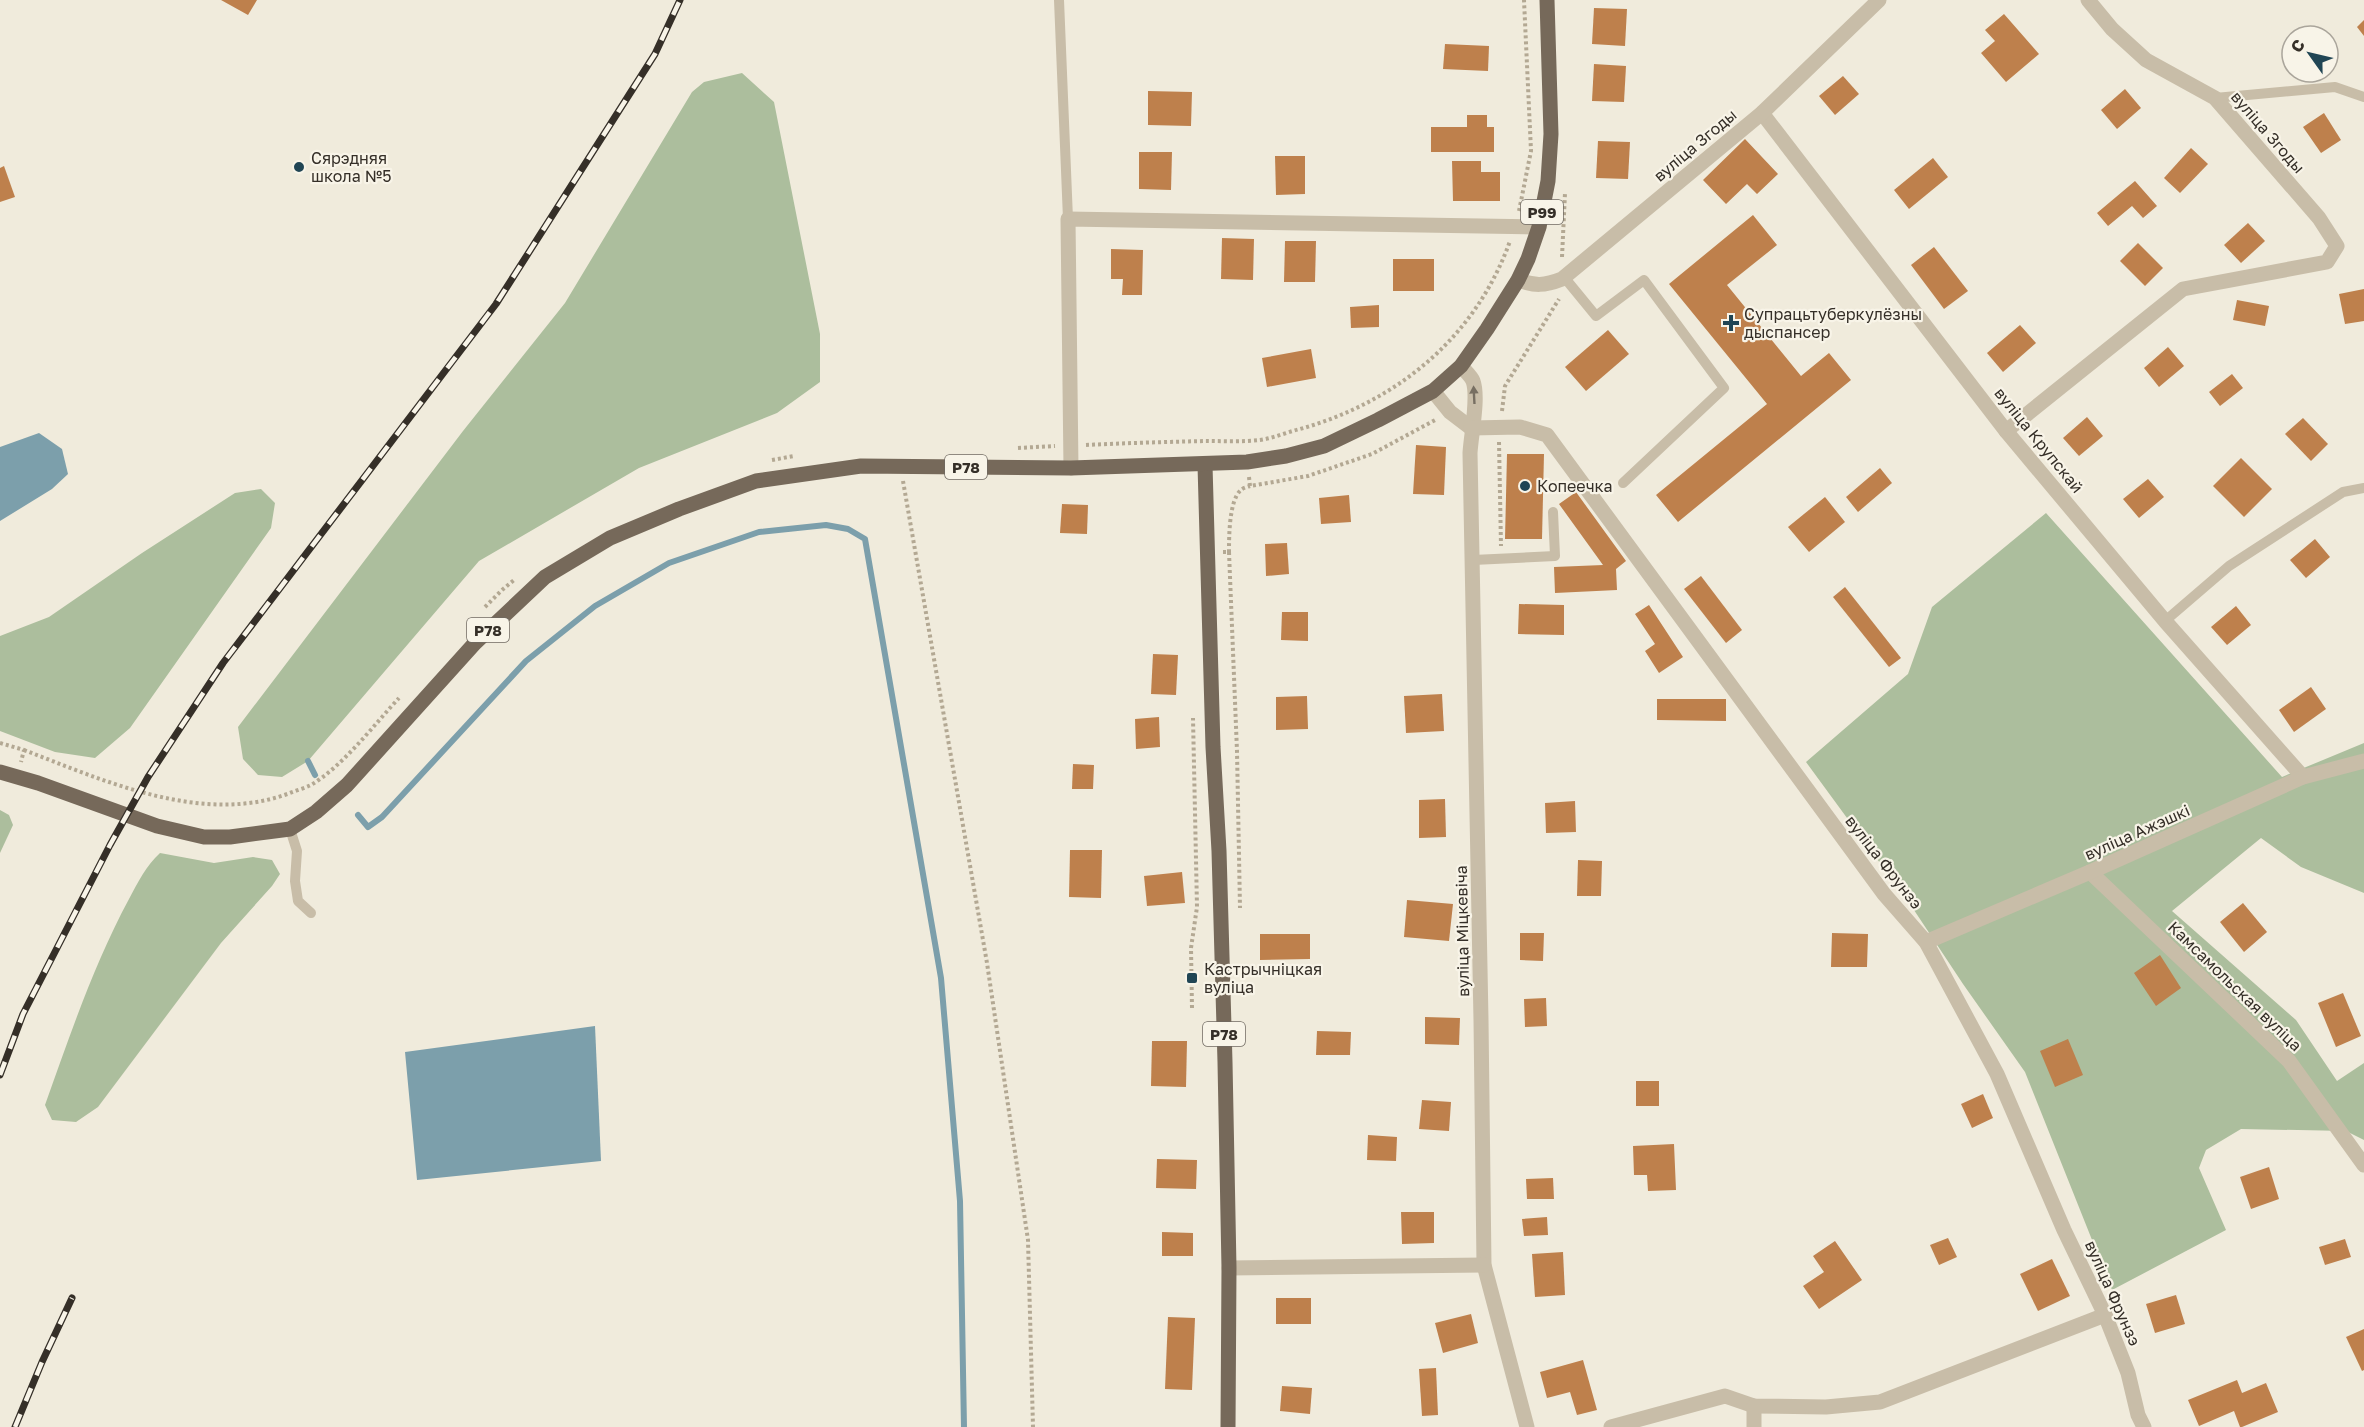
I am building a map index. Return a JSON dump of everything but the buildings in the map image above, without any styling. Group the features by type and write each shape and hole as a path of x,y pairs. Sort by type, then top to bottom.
{"main road":[{"name":"Р99","path":"1205,465 1286,456 1324,446 1433,391 1461,366 1518,280 1539,227 1548,181 1551,134 1547,0"},
{"name":"Р78","path":"3,774 157,826 204,837 230,837 290,828 316,812 347,785 474,643 545,578 610,538 679,509 756,481 861,466 1071,468 1205,465 1212,747 1221,907 1229,1268 1227,1427"}],"street":[{"name":"вуліца Згоды","path":"1518,280 1535,286 1546,285 1564,277 1762,113 1879,0"},
{"name":"вуліца Згоды","path":"2007,431 2183,289 2327,262 2337,246 2319,218 2216,98 2146,60 2112,28 2088,0"},
{"name":"вуліца Крупскай","path":"1762,113 2007,431 2165,621 2303,777"},
{"path":"1071,468 1068,219 1539,227"},
{"name":"вуліца Міцкевіча","path":"1461,366 1473,381 1475,400 1471,428 1484,1265 1527,1427"},
{"path":"1433,391 1450,412 1471,428"},
{"name":"вуліца Фрунзэ","path":"1471,428 1520,427 1547,435 1884,894 1926,942 1997,1074 2064,1230 2105,1315 2128,1373 2138,1415 2144,1427"},
{"name":"вуліца Ажэшкі","path":"1926,942 2303,777 2364,761"},
{"name":"Камсамольская вуліца","path":"2090,872 2289,1061 2364,1165"},
{"path":"1229,1268 1484,1265"},
{"path":"1611,1427 1725,1396 1754,1406 1826,1407 1880,1402 2105,1315"},
{"path":"1754,1406 1754,1427"}],"lane":[{"path":"1059,0 1068,219"},
{"path":"2216,98 2335,87 2364,97"},
{"path":"1564,277 1596,316 1644,280 1724,388 1623,483"},
{"path":"2165,621 2229,566 2343,492 2364,488"},
{"path":"1473,560 1555,556 1553,512"},
{"path":"290,828 297,851 298,901 311,913"}],"path":[{"path":"1013,449 1071,445 1261,440 1327,421 1369,403 1412,376 1442,350 1468,318 1500,269 1515,226 1531,151 1524,0"},
{"path":"1502,559 1503,518 1498,448 1505,386"},
{"path":"771,460 802,456"},
{"path":"900,467 911,519 987,963 1028,1240 1033,1427"},
{"path":"1197,907 1240,908 1237,751 1229,552"},
{"path":"479,614 519,576"},
{"path":"24,750 102,779 166,797 204,804 249,803 280,796 311,785 337,764 401,697"}],"green space":[{"path":"742,73 774,102 820,334 820,382 777,413 639,468 479,561 308,761 282,777 258,775 243,759 238,727 463,431 565,303 692,92 704,82"},
{"path":"261,489 275,503 271,528 130,728 95,758 55,752 0,731 0,636 49,617 235,493"},
{"path":"2046,513 2282,777 2364,743 2364,893 2301,867 2261,838 2172,911 2296,1020 2337,1081 2364,1063 2364,1140 2346,1131 2241,1129 2206,1150 2199,1168 2226,1230 2112,1290 2025,1072 1910,904 1806,762 1908,674 1932,607"},
{"path":"0,810 9,815 13,825 0,853"},
{"path":"160,853 214,863 253,857 272,860 280,874 221,943 98,1107 76,1122 52,1120 45,1105 94,974 136,886 146,869"}],"water":[{"path":"39,433 62,449 68,474 52,489 0,521 0,447"},
{"path":"595,1026 601,1161 417,1180 405,1052"}],"waterway":[{"path":"358,815 368,827 382,817 526,661 595,606 669,563 759,532 826,525 848,529 865,539 941,978 960,1201 964,1427"},
{"path":"308,761 315,775"}],"railway":[{"path":"0,1075 23,1014 110,845 148,777 223,663 496,304 655,54 680,0"},
{"path":"15,1427 72,1298"}],"place":[{"name":"Сярэдняя школа №5","path":"299,167"},
{"name":"Супрацьтуберкулёзны дыспансер","path":"1731,323"},
{"name":"Копеечка","path":"1525,486"},
{"name":"Кастрычніцкая вуліца","path":"1192,978"}]}
